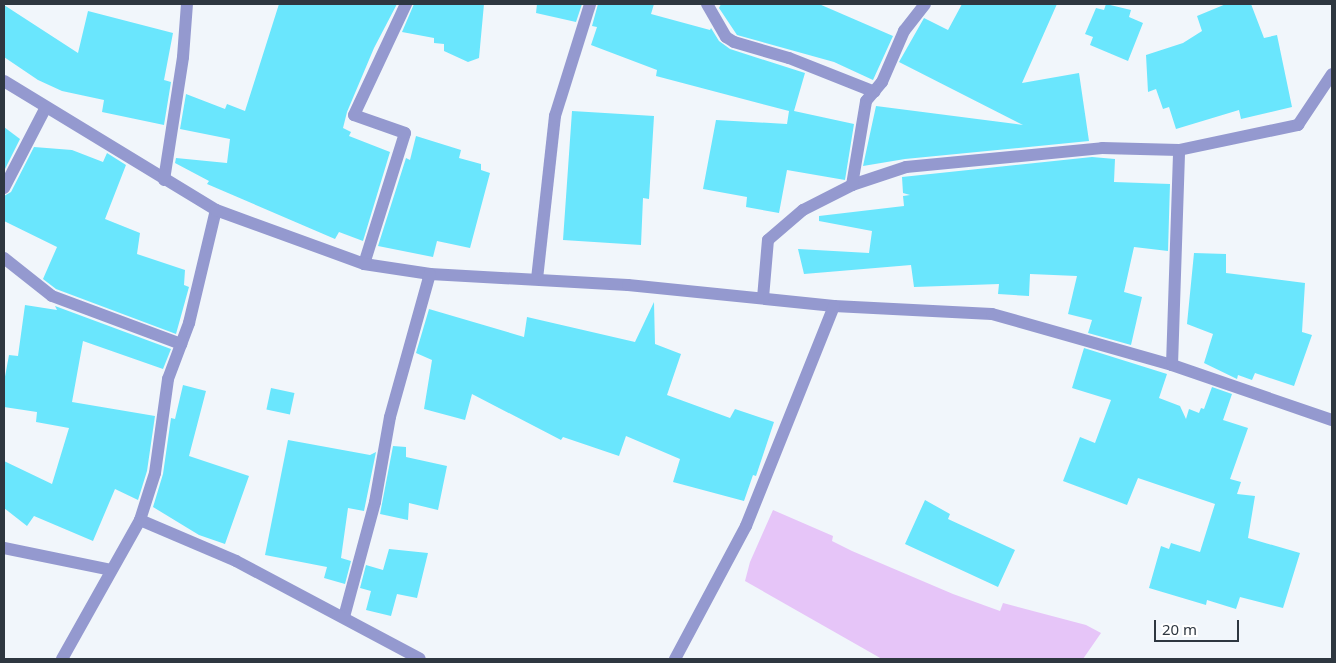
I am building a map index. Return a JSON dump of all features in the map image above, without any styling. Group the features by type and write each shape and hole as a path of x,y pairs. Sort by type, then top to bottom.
{"street":[{"path":"164,180 183,57 187,4"},
{"path":"364,264 405,133 354,115 406,4"},
{"path":"537,279 555,116 590,4"},
{"path":"707,4 726,37 734,42 789,58 875,92"},
{"path":"852,185 866,100 875,92 904,31 925,4"},
{"path":"763,298 768,240 803,210 852,185 906,167 1102,148 1179,150 1298,125 1332,74"},
{"path":"4,81 216,210 364,264 430,274 537,279 763,298 834,306 992,314 1172,365 1332,420"},
{"path":"4,188 46,107"},
{"path":"1172,365 1179,150"},
{"path":"62,659 140,520 155,473 168,379 181,344 216,210"},
{"path":"4,258 52,296 181,344"},
{"path":"344,617 375,502 390,418 430,274"},
{"path":"675,659 746,526 834,306"},
{"path":"140,520 236,561 420,659"},
{"path":"4,548 111,570"}],"shaded area":[{"path":"773,510 833,536 832,541 852,551 953,594 1000,611 1003,603 1086,625 1101,633 1083,659 882,659 745,581 750,562"}],"building":[{"path":"279,4 397,4 374,48 347,112 343,128 351,132 349,136 390,152 363,241 339,232 335,239 207,184 209,181 175,163 176,158 227,163 230,139 180,129 186,94 225,109 227,104 245,111"},
{"path":"414,4 484,4 479,58 468,62 444,51 444,44 434,43 434,38 402,32"},
{"path":"537,4 582,4 576,22 536,13"},
{"path":"598,4 654,4 651,14 710,30 711,28 719,41 730,49 805,73 794,111 854,124 845,180 787,170 779,213 746,207 747,197 703,189 716,120 787,124 789,111 656,76 657,70 591,45 597,27 592,26"},
{"path":"721,4 819,4 893,36 873,80 834,62 737,35 719,8"},
{"path":"962,4 1057,4 1022,83 1079,73 1089,141 905,159 863,166 876,106 1023,125 899,62 924,18 948,30"},
{"path":"1106,4 1131,10 1129,17 1143,23 1128,61 1090,45 1093,37 1085,34 1096,8 1104,10"},
{"path":"1226,4 1251,4 1264,38 1277,35 1292,107 1241,119 1239,110 1176,129 1169,107 1163,109 1156,89 1148,92 1146,55 1183,43 1202,31 1197,16"},
{"path":"4,5 78,53 88,11 173,33 164,80 171,82 164,125 102,112 104,100 62,91 38,80 4,57"},
{"path":"572,111 654,116 649,199 643,198 641,245 563,240"},
{"path":"4,127 20,139 4,171"},
{"path":"416,136 461,150 459,158 481,164 481,170 490,173 470,248 437,241 433,257 378,246 406,158 410,160"},
{"path":"34,147 72,150 103,162 107,153 126,165 105,219 140,233 137,254 185,270 184,285 189,287 176,334 56,289 43,279 57,247 4,221 4,196 11,192"},
{"path":"1092,157 1115,159 1114,182 1170,184 1168,251 1134,247 1124,292 1142,297 1131,345 1088,333 1092,320 1068,314 1077,276 1030,274 1029,296 998,294 999,284 914,287 911,265 804,274 798,249 869,253 872,231 819,221 819,216 904,206 903,196 910,195 903,193 902,177"},
{"path":"1194,253 1226,254 1226,273 1305,283 1302,332 1312,335 1294,386 1255,373 1252,380 1238,375 1237,379 1204,363 1213,334 1187,324"},
{"path":"654,302 655,344 681,354 667,395 730,418 735,409 774,422 756,476 753,475 744,501 673,482 680,459 626,436 619,456 563,437 561,440 472,394 465,420 424,409 432,360 416,353 429,309 524,337 527,317 635,342"},
{"path":"25,305 57,310 55,306 171,349 163,369 83,341 72,402 155,416 147,471 138,500 115,489 93,541 34,516 27,526 4,508 4,461 52,484 69,428 36,422 37,412 4,407 4,382 9,355 18,356"},
{"path":"1084,348 1167,374 1159,398 1180,406 1186,419 1189,409 1199,413 1201,408 1204,409 1212,387 1232,394 1223,420 1248,428 1230,479 1241,482 1237,494 1255,496 1248,538 1300,553 1283,608 1240,597 1236,609 1207,600 1206,605 1149,588 1161,546 1169,549 1171,543 1200,552 1215,504 1138,478 1127,505 1063,481 1080,437 1095,443 1111,400 1072,388"},
{"path":"183,385 206,391 189,456 249,476 225,544 199,535 153,507 163,474 171,418 175,419"},
{"path":"271,388 294,393 290,415 266,410"},
{"path":"288,440 370,455 376,452 364,511 348,508 341,558 351,561 345,584 324,578 327,567 265,555"},
{"path":"393,446 406,447 406,457 447,466 438,510 409,503 408,520 380,514"},
{"path":"925,500 950,514 948,519 1015,550 998,587 905,544"},
{"path":"389,549 428,553 417,598 397,594 391,616 366,610 371,591 360,588 366,565 383,570"}]}
